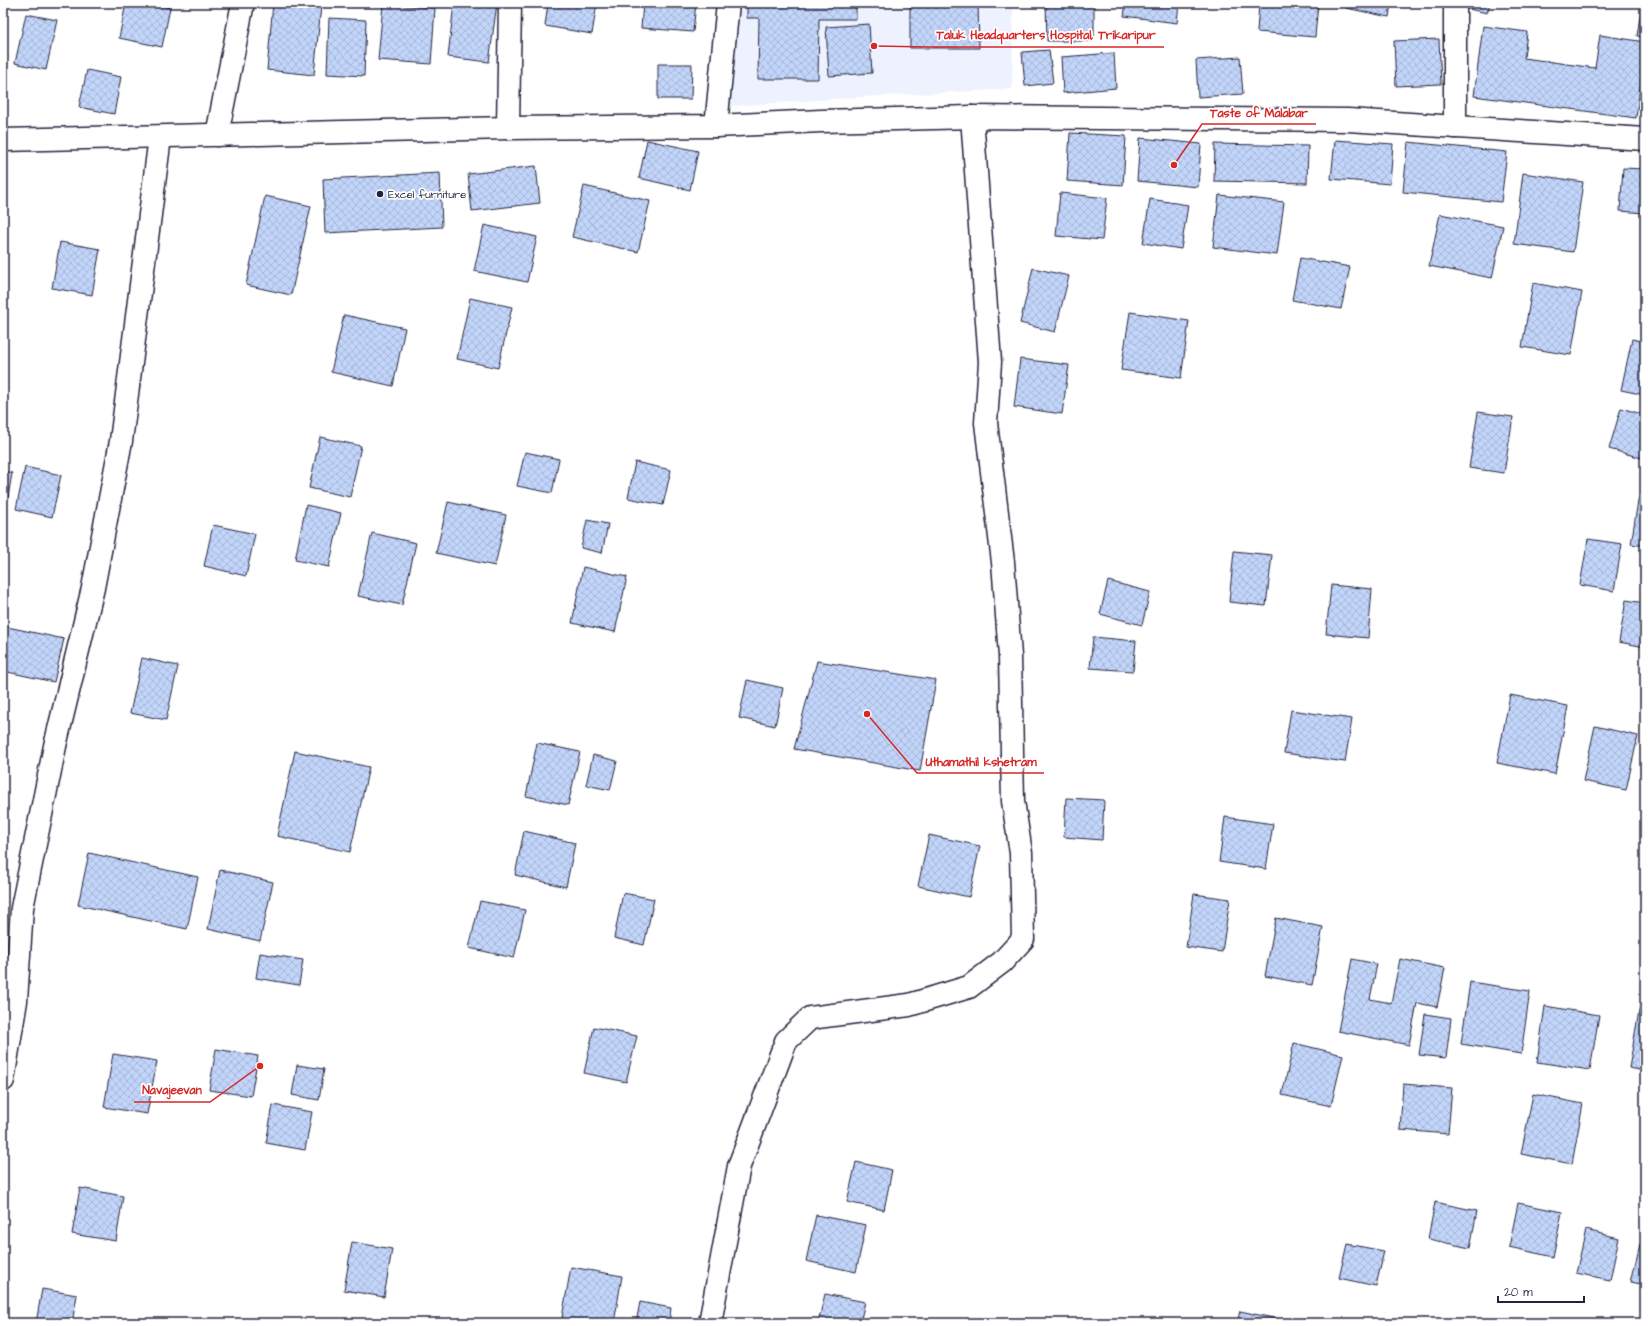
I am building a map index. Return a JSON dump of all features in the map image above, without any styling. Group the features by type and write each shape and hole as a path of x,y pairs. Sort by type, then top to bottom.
{"street":[{"path":"217,135 243,3"},
{"path":"508,128 510,3"},
{"path":"716,126 728,3"},
{"path":"1455,3 1455,127"},
{"path":"710,1323 739,1166 786,1040 810,1018 909,1005 969,988 1002,962 1023,939 1021,852 1013,801 1010,656 1002,555 986,423 990,362 972,117"},
{"path":"3,140 508,128 716,126 972,117 1348,120 1645,139"},
{"path":"3,1080 16,1001 22,908 56,746 93,588 121,441 160,137"}],"shaded area":[{"path":"739,3 1013,3 1012,89 730,106"}],"building":[{"path":"126,3 147,3 170,8 162,47 119,38"},
{"path":"273,3 321,6 314,75 267,70"},
{"path":"454,3 497,3 489,62 448,57"},
{"path":"548,3 597,3 592,34 545,26"},
{"path":"643,3 696,3 693,32 641,28"},
{"path":"747,3 856,3 856,19 819,19 818,79 758,79 759,18 747,18"},
{"path":"910,3 978,3 979,48 910,48"},
{"path":"1046,3 1094,3 1094,41 1047,41"},
{"path":"1126,3 1179,3 1177,23 1124,16"},
{"path":"1259,3 1318,3 1315,37 1257,32"},
{"path":"1348,3 1391,3 1389,17 1346,8"},
{"path":"1459,3 1490,3 1487,13 1459,7"},
{"path":"1642,3 1645,3 1645,37 1637,36"},
{"path":"383,4 435,8 431,64 378,60"},
{"path":"26,14 57,20 46,70 15,63"},
{"path":"329,18 366,20 364,76 327,74"},
{"path":"869,24 872,73 829,76 826,27"},
{"path":"1483,26 1527,32 1524,58 1595,68 1600,35 1645,42 1636,118 1474,96"},
{"path":"1439,39 1441,84 1396,86 1394,41"},
{"path":"1049,50 1053,83 1025,86 1022,52"},
{"path":"1114,53 1116,88 1063,93 1061,57"},
{"path":"1240,57 1243,94 1198,97 1196,60"},
{"path":"658,64 692,64 691,99 658,99"},
{"path":"87,70 121,77 114,114 79,107"},
{"path":"1070,133 1126,136 1123,185 1067,181"},
{"path":"1140,138 1201,144 1198,187 1137,181"},
{"path":"647,140 698,151 690,190 639,178"},
{"path":"1335,140 1393,144 1390,184 1331,179"},
{"path":"1408,142 1507,152 1501,202 1403,192"},
{"path":"1215,144 1308,146 1307,183 1214,181"},
{"path":"536,166 540,203 472,211 468,174"},
{"path":"1623,168 1645,169 1645,213 1620,211"},
{"path":"440,173 442,227 325,233 323,179"},
{"path":"1523,173 1583,182 1573,252 1514,244"},
{"path":"584,186 650,201 638,252 572,237"},
{"path":"1060,193 1107,198 1102,240 1056,236"},
{"path":"1219,195 1284,202 1277,255 1213,247"},
{"path":"265,196 311,206 291,295 246,285"},
{"path":"1150,199 1188,205 1181,249 1143,243"},
{"path":"1440,214 1503,226 1492,278 1429,266"},
{"path":"484,225 537,237 527,282 474,271"},
{"path":"60,242 100,249 92,295 52,288"},
{"path":"1300,258 1350,267 1341,309 1292,300"},
{"path":"1033,268 1069,276 1055,332 1020,323"},
{"path":"1533,283 1582,292 1571,355 1522,347"},
{"path":"470,298 512,307 498,368 457,359"},
{"path":"1130,312 1189,321 1181,378 1121,370"},
{"path":"344,315 405,328 393,386 331,372"},
{"path":"1632,339 1645,342 1645,395 1621,390"},
{"path":"1020,359 1069,365 1062,414 1014,407"},
{"path":"1621,408 1645,415 1645,459 1609,449"},
{"path":"1478,412 1513,417 1504,473 1469,468"},
{"path":"320,437 361,446 350,497 309,488"},
{"path":"525,452 559,459 552,493 517,486"},
{"path":"635,462 671,470 663,505 628,498"},
{"path":"25,467 61,475 52,517 16,509"},
{"path":"3,471 12,473 5,516 3,515"},
{"path":"1639,495 1645,496 1645,546 1631,544"},
{"path":"448,502 506,515 495,566 436,553"},
{"path":"306,505 341,513 329,567 295,560"},
{"path":"587,520 608,524 602,553 581,548"},
{"path":"213,525 255,534 246,576 204,566"},
{"path":"372,533 416,543 402,605 358,596"},
{"path":"1588,539 1622,544 1614,591 1580,585"},
{"path":"1234,551 1272,555 1266,606 1229,602"},
{"path":"583,567 627,577 615,632 572,623"},
{"path":"1108,581 1150,592 1142,625 1100,614"},
{"path":"1331,585 1372,589 1368,638 1326,634"},
{"path":"1626,600 1645,603 1645,647 1619,642"},
{"path":"3,626 64,639 54,682 3,671"},
{"path":"1093,637 1136,641 1133,671 1090,668"},
{"path":"142,658 178,666 166,720 130,713"},
{"path":"817,661 936,680 920,771 794,749"},
{"path":"747,680 783,688 775,726 739,718"},
{"path":"1510,695 1568,706 1555,774 1497,763"},
{"path":"1291,710 1352,719 1345,762 1284,753"},
{"path":"1595,726 1638,736 1626,790 1583,781"},
{"path":"537,743 580,752 568,805 526,796"},
{"path":"295,751 369,767 350,852 277,836"},
{"path":"593,755 617,761 610,790 586,785"},
{"path":"1066,798 1104,800 1102,840 1064,837"},
{"path":"1225,817 1273,824 1266,869 1219,862"},
{"path":"524,831 575,843 566,887 515,875"},
{"path":"929,835 980,846 969,897 918,886"},
{"path":"89,853 198,877 187,929 78,905"},
{"path":"220,870 273,882 260,941 208,929"},
{"path":"623,893 654,899 644,945 614,938"},
{"path":"1194,894 1230,899 1222,952 1186,947"},
{"path":"480,901 525,910 514,958 469,948"},
{"path":"1276,918 1323,927 1312,985 1265,976"},
{"path":"260,953 303,960 299,985 256,978"},
{"path":"1352,959 1377,964 1370,999 1391,1003 1400,959 1445,968 1437,1007 1417,1003 1409,1045 1338,1031"},
{"path":"1470,982 1530,991 1521,1054 1461,1044"},
{"path":"1640,1005 1645,1006 1645,1071 1629,1068"},
{"path":"1545,1006 1599,1015 1590,1070 1537,1062"},
{"path":"1425,1014 1451,1018 1446,1058 1419,1055"},
{"path":"594,1027 637,1036 626,1082 584,1073"},
{"path":"1294,1043 1343,1055 1331,1106 1282,1095"},
{"path":"216,1049 258,1056 251,1096 209,1090"},
{"path":"113,1054 157,1061 147,1114 104,1107"},
{"path":"297,1065 324,1069 319,1100 292,1095"},
{"path":"1403,1084 1452,1088 1448,1134 1400,1130"},
{"path":"1533,1094 1583,1104 1572,1164 1521,1154"},
{"path":"273,1105 312,1112 305,1150 266,1143"},
{"path":"856,1162 892,1170 884,1210 847,1202"},
{"path":"80,1188 123,1196 116,1241 72,1234"},
{"path":"1435,1202 1477,1211 1470,1248 1428,1239"},
{"path":"1518,1203 1562,1212 1553,1257 1509,1247"},
{"path":"816,1215 866,1225 856,1272 806,1261"},
{"path":"1586,1230 1619,1238 1610,1280 1576,1273"},
{"path":"352,1242 392,1249 384,1297 344,1290"},
{"path":"1347,1244 1384,1251 1376,1286 1339,1278"},
{"path":"1640,1244 1645,1245 1645,1285 1631,1282"},
{"path":"571,1267 622,1276 614,1323 561,1323"},
{"path":"42,1289 77,1295 72,1323 36,1323"},
{"path":"825,1294 865,1302 860,1323 818,1323"},
{"path":"640,1302 671,1308 669,1323 636,1323"},
{"path":"1240,1311 1292,1322 1237,1323"}],"place":[{"name":"Taluk Headquarters Hospital, Trikaripur","path":"874,46"},
{"name":"Taste of Malabar","path":"1174,165"},
{"name":"Excel furniture","path":"380,194"},
{"name":"Uthamathil kshetram","path":"867,714"},
{"name":"Navajeevan","path":"260,1066"}]}
